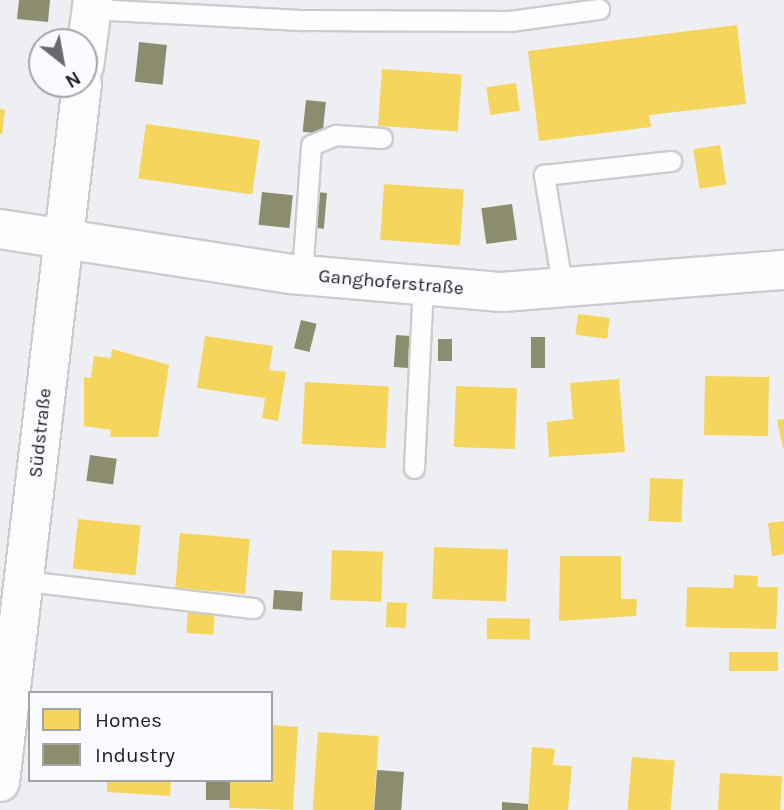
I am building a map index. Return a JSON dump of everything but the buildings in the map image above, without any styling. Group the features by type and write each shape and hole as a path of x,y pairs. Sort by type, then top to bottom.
{"street":[{"path":"89,28 92,5"},
{"name":"Südstraße","path":"0,782 26,581 61,238 80,98"},
{"name":"Ganghoferstraße","path":"0,229 302,275 423,285 563,290 784,270"}],"lane":[{"path":"92,5 305,20 510,21 599,9"},
{"path":"302,275 311,145 335,135 382,138"},
{"path":"563,290 544,175 671,161"},
{"path":"414,468 423,285"},
{"path":"26,581 253,607"}]}
